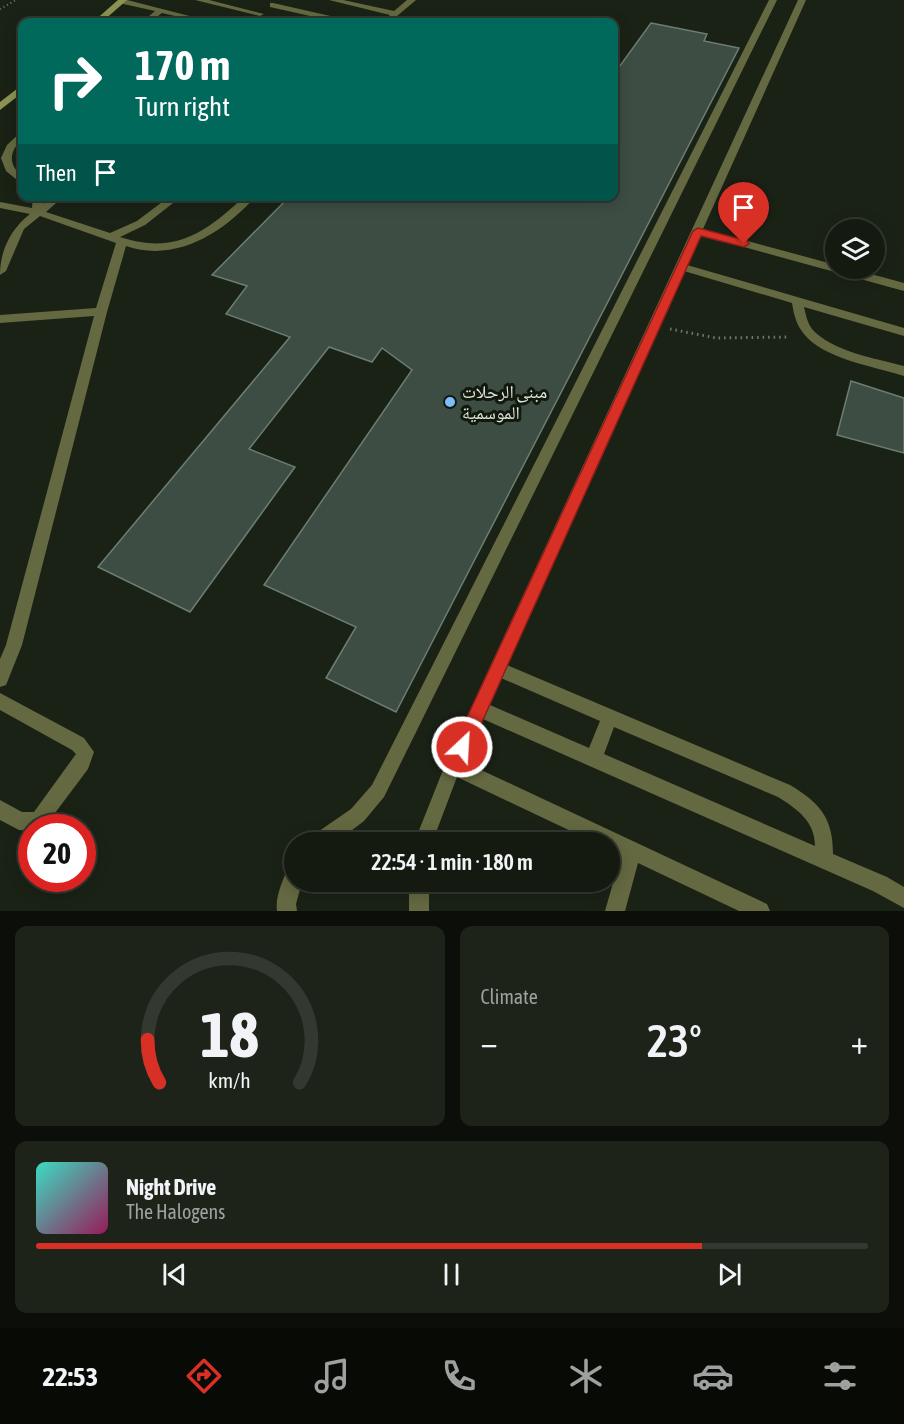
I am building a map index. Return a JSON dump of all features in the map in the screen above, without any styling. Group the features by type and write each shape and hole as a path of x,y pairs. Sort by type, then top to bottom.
{"main road":[{"path":"102,18 123,1"},
{"path":"0,107 18,91"}],"lane":[{"path":"199,0 261,18 277,3 331,18"},
{"path":"333,0 396,14"},
{"path":"391,18 412,0"},
{"path":"337,832 350,824 366,809 378,791 773,0"},
{"path":"427,832 453,766 802,0"},
{"path":"123,1 191,18"},
{"path":"151,18 160,11"},
{"path":"18,138 4,153 3,163 5,169 18,178"},
{"path":"38,201 38,212"},
{"path":"0,271 16,233 52,201"},
{"path":"110,237 141,224 171,201"},
{"path":"0,205 38,212 151,249 182,245 218,227 246,201"},
{"path":"698,231 904,287"},
{"path":"0,679 14,645 101,312 122,241"},
{"path":"682,267 904,332"},
{"path":"797,301 803,326 812,336 843,352 904,371"},
{"path":"0,319 101,312"},
{"path":"498,669 784,791 800,800 823,831 824,860"},
{"path":"0,701 78,744 85,752 82,763 40,819 22,823 0,809"},
{"path":"480,709 880,884 904,898"},
{"path":"593,760 610,716"},
{"path":"453,766 760,911"},
{"path":"615,911 632,851"},
{"path":"287,911 286,904 290,892"},
{"path":"419,892 419,911"}],"path":[{"path":"0,9 16,0"},
{"path":"655,325 698,338 722,341 812,336"}],"building":[{"name":"مبنى الرحلات الموسمية","path":"651,23 707,34 704,41 739,48 396,712 326,678 356,627 264,585 412,370 382,348 372,362 329,347 249,449 295,467 190,612 98,567 290,337 226,314 247,286 212,275 285,201 618,201 618,68"},
{"path":"851,381 904,398 904,453 837,435"}],"place":[{"name":"مبنى الرحلات الموسمية","path":"450,402"}],"route":[{"path":"462,747 698,231 744,244"}]}
